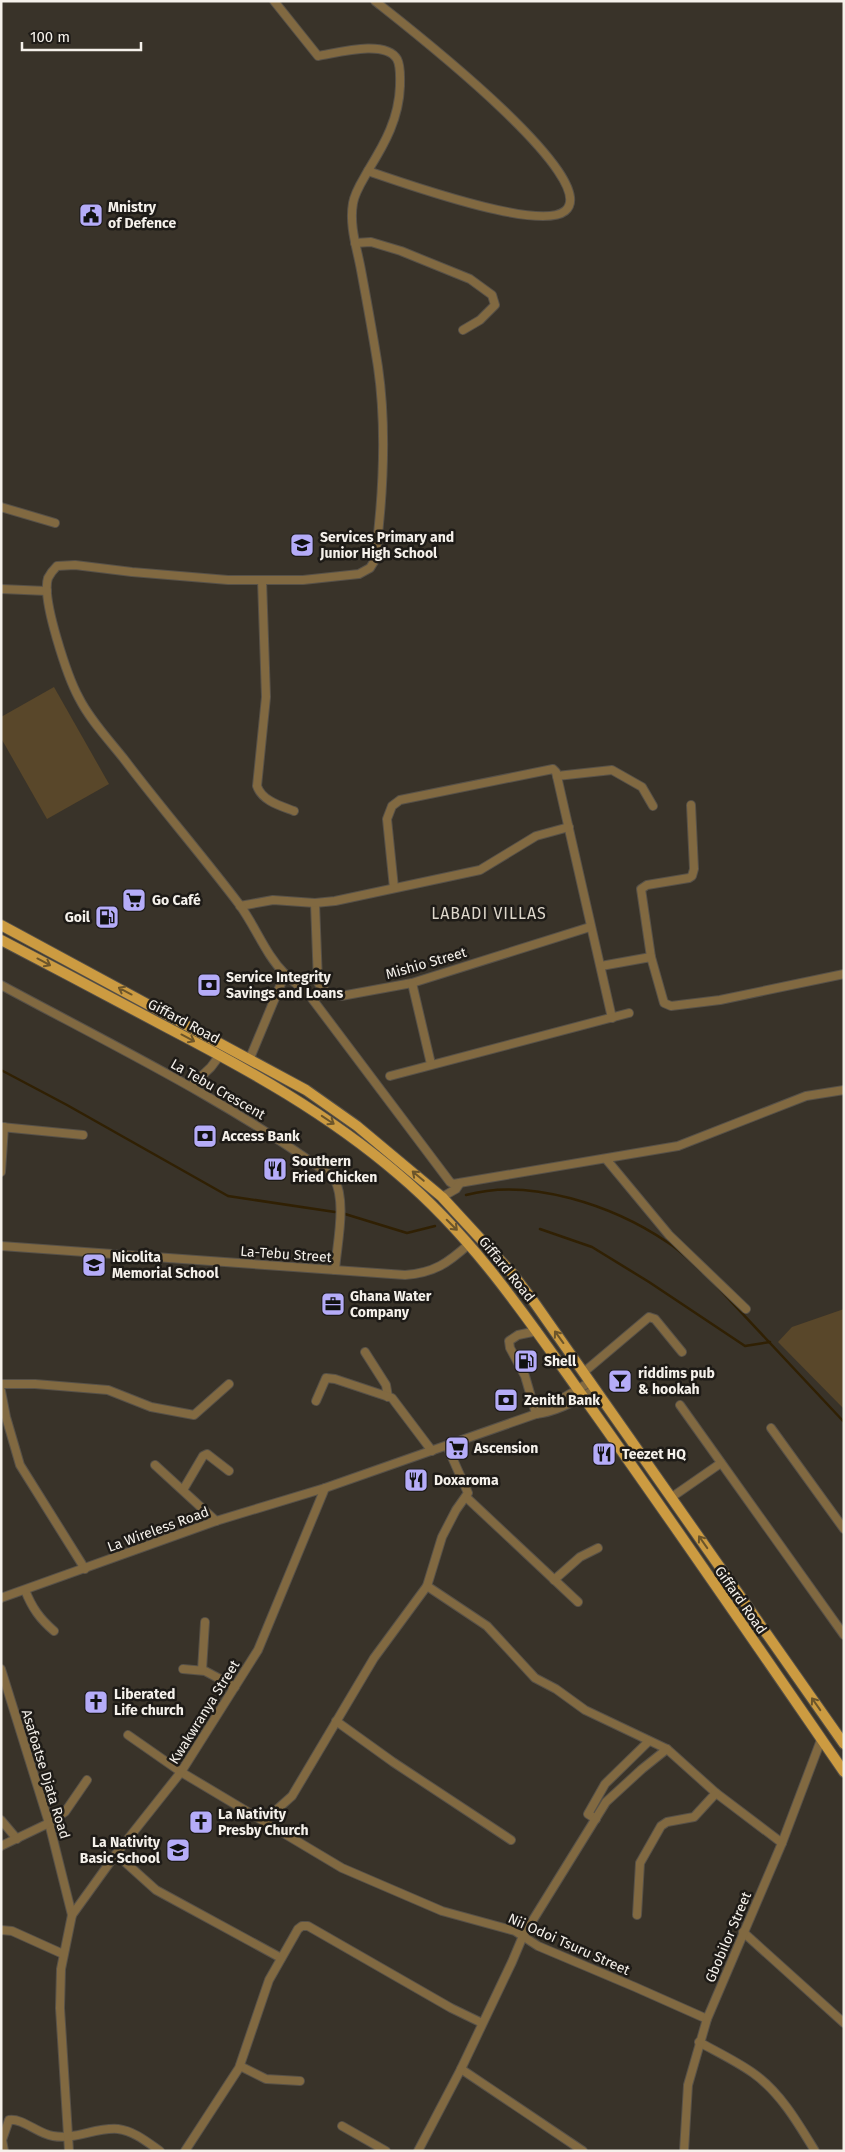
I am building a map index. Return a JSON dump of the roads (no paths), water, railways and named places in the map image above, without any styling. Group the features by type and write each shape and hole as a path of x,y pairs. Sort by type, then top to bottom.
{"main road":[{"name":"Giffard Road","path":"1,925 306,1090 357,1126 442,1197 512,1273 672,1496 844,1744"},
{"name":"Giffard Road","path":"1,940 220,1055 294,1098 348,1133 400,1175 469,1244 511,1294 844,1772"}],"street":[{"path":"274,1 318,56 375,48 389,52 397,60 400,75 396,118 386,141 368,171 353,202 351,223 369,311 382,410 382,454 375,560 370,568 359,574 303,580 228,580 75,565 56,566 48,578 47,591 51,614 70,678 80,699 135,774 240,906 271,957 285,974 310,996 450,1182 460,1183 678,1146 806,1096 844,1090"},
{"path":"368,171 462,202 516,214 550,216 564,212 569,207 570,201 567,187 556,168 515,121 452,63 375,1"},
{"path":"355,243 371,242 401,251 470,279 492,295 495,305 480,320 463,330"},
{"path":"1,506 56,523"},
{"path":"262,580 266,697 258,786 259,792 273,803 294,811"},
{"path":"1,589 47,591"},
{"path":"394,888 387,819 392,806 400,800 549,768 556,772 612,1018"},
{"path":"558,776 612,770 643,789 653,806"},
{"path":"692,806 694,869 692,876 647,884 641,889 651,957 664,1003 671,1006 720,1000 844,974"},
{"path":"240,906 273,900 315,903 335,901 480,870 536,836 569,828"},
{"name":"Mishio Street","path":"315,903 318,982 322,990 341,996 412,983 590,927"},
{"path":"600,966 651,957"},
{"path":"250,1058 285,974"},
{"path":"412,983 431,1064"},
{"name":"La Tebu Crescent","path":"1,986 191,1086 257,1125 334,1178 340,1188 341,1201 335,1270"},
{"path":"390,1076 628,1013"},
{"path":"191,1086 211,1067 220,1055"},
{"path":"1,1172 3,1127 83,1135"},
{"path":"606,1159 669,1235 746,1309"},
{"path":"442,1197 456,1189 460,1183"},
{"name":"La-Tebu Street","path":"1,1246 405,1275 428,1272 446,1263 469,1244"},
{"path":"584,1372 649,1318 655,1319 682,1352"},
{"path":"536,1414 524,1376 510,1348 509,1341 518,1335 537,1331"},
{"path":"365,1352 386,1385 388,1397"},
{"path":"316,1401 326,1378 335,1379 388,1397 396,1401 432,1451"},
{"path":"1,1384 108,1390 151,1407 194,1415 229,1384"},
{"path":"325,1488 536,1414 544,1407 580,1393 593,1385"},
{"path":"1,1391 6,1417 20,1465 86,1569"},
{"path":"680,1404 844,1635"},
{"path":"771,1428 844,1529"},
{"path":"264,1821 292,1796 374,1658 428,1586 442,1537 456,1510 466,1497 467,1490 447,1446"},
{"path":"183,1490 203,1456 207,1454 229,1471"},
{"path":"672,1496 721,1463"},
{"path":"156,1465 216,1521"},
{"name":"La Wireless Road","path":"1,1598 216,1521 325,1488"},
{"name":"Kwakwranya Street","path":"69,2151 60,2008 63,1954 72,1915 116,1854 182,1772 258,1650 325,1488"},
{"path":"466,1497 578,1602"},
{"path":"554,1580 580,1557 598,1548"},
{"path":"428,1586 488,1626 535,1678 556,1689 585,1710 667,1749 716,1793 782,1843"},
{"path":"25,1590 31,1606 54,1631"},
{"path":"202,1670 205,1622"},
{"name":"Asafoatse Djata Road","path":"1,1669 49,1823 72,1915"},
{"path":"183,1669 202,1670 235,1686"},
{"path":"1,1702 10,1699"},
{"path":"336,1721 392,1762 511,1840"},
{"name":"Nii Odoi Tsuru Street","path":"128,1735 182,1772 342,1868 420,1903 505,1927 538,1946 706,2019"},
{"name":"Gbobilor Street","path":"684,2151 688,2085 706,2019 782,1843 822,1740"},
{"path":"596,1819 588,1814 605,1784 649,1741"},
{"path":"418,2151 461,2069 523,1936 606,1802 667,1749"},
{"path":"1,1846 49,1823 64,1812 87,1780"},
{"path":"637,1915 641,1859 661,1826 667,1822 694,1818 716,1793"},
{"path":"1,1820 17,1839"},
{"path":"116,1854 156,1890 281,1958"},
{"path":"185,2151 240,2066 268,1980 298,1929 302,1926 308,1926 451,2008 482,2023"},
{"path":"1,1930 12,1931 35,1939 43,1946 63,1954"},
{"path":"743,1932 844,2023"},
{"path":"699,2042 753,2073 764,2082 791,2112 815,2151"},
{"path":"240,2066 266,2079 300,2081"},
{"path":"461,2069 582,2151"},
{"path":"4,2151 2,2140 9,2120 14,2120 42,2134 68,2138 108,2130 118,2130 137,2135 160,2151"},
{"path":"342,2126 386,2151"}],"waterway":[{"path":"1,1070 228,1196 335,1212"},
{"path":"466,1195 491,1190 517,1190 544,1192 571,1198 622,1217 646,1229 681,1252 702,1272"},
{"path":"345,1214 407,1233 435,1226"},
{"path":"540,1229 592,1247 649,1282 745,1346 770,1342"},
{"path":"710,1279 844,1422"}],"place":[{"name":"Mnistry of Defence","path":"91,215"},
{"name":"Services Primary and Junior High School","path":"302,545"},
{"name":"Go Café","path":"134,900"},
{"name":"Goil","path":"107,917"},
{"name":"Service Integrity Savings and Loans","path":"209,985"},
{"name":"Access Bank","path":"205,1136"},
{"name":"Southern Fried Chicken","path":"275,1169"},
{"name":"Nicolita Memorial School","path":"94,1265"},
{"name":"Ghana Water Company","path":"333,1304"},
{"name":"Shell","path":"526,1361"},
{"name":"riddims pub & hookah","path":"620,1381"},
{"name":"Zenith Bank","path":"506,1400"},
{"name":"Ascension","path":"457,1448"},
{"name":"Teezet HQ","path":"604,1454"},
{"name":"Doxaroma","path":"416,1480"},
{"name":"Liberated Life church","path":"96,1702"},
{"name":"La Nativity Presby Church","path":"201,1822"},
{"name":"La Nativity Basic School","path":"178,1850"}],"district":[{"name":"LABADI VILLAS","path":"489,913"}]}
